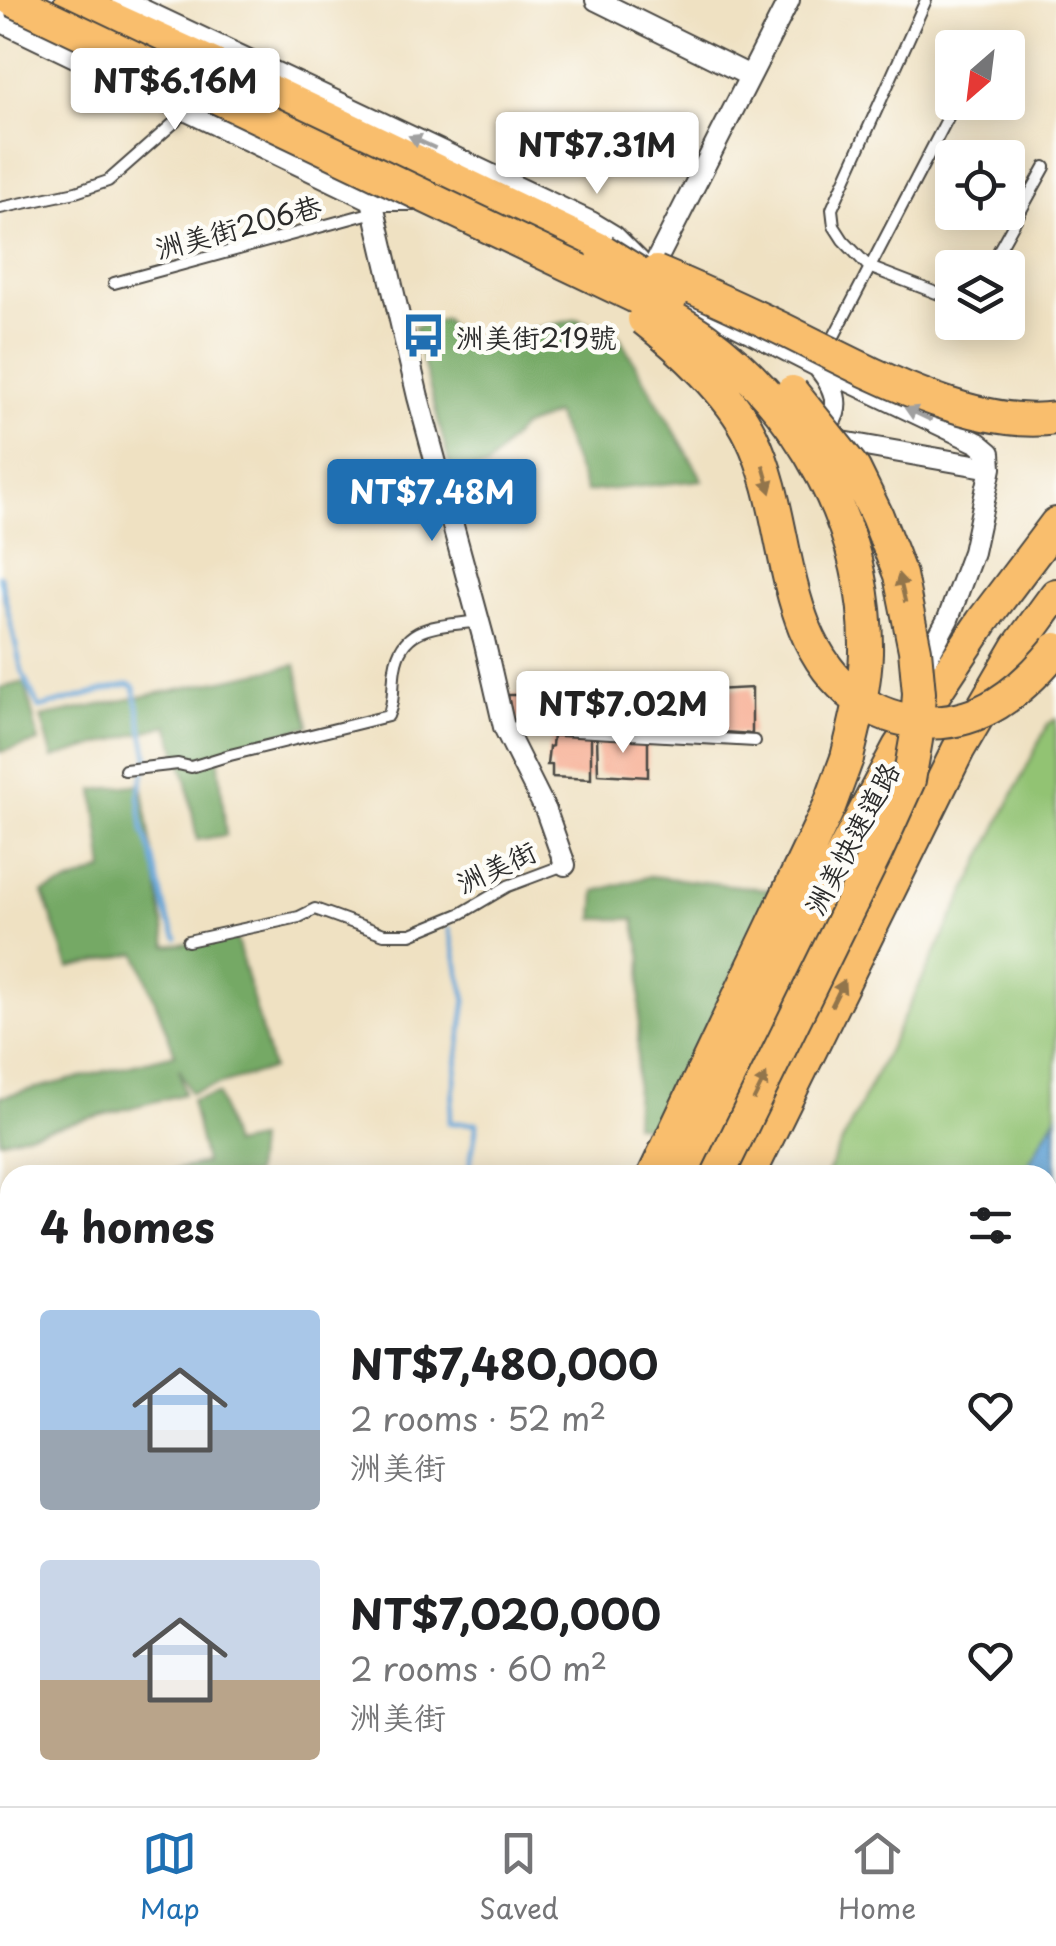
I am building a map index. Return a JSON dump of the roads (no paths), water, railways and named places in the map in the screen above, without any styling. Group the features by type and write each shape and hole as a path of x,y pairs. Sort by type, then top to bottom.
{"highway":[{"path":"13,0 709,318 792,392 854,469 900,575 915,650 920,693 910,780 723,1165"},
{"path":"71,0 247,80 598,264 716,297 873,374 940,401 1018,420 1056,418"},
{"path":"598,264 726,398 750,434 765,471 803,628 820,660 842,687 873,710 904,721 965,719 1000,704 1037,673 1056,649"},
{"path":"598,264 634,296 705,338 746,374 784,414 812,453 831,492 850,549 862,599 866,655 847,758 829,808 659,1165"},
{"name":"洲美快速道路","path":"689,1165 808,919 899,747 982,622 1056,524"},
{"name":"洲美快速道路","path":"754,1165 958,750 1018,647 1056,594"}],"street":[{"path":"122,0 591,222 614,236 650,273 690,304 978,443 990,453 992,468 973,552 948,619 676,1165"},
{"path":"596,0 750,76"},
{"path":"634,306 790,0"},
{"path":"0,20 373,206 412,199 461,206 542,240 605,280 634,306 691,379 722,406 748,419 806,436 992,468"},
{"name":"洲美街","path":"373,206 504,727 546,810 565,864"},
{"path":"806,436 819,432 836,408 830,381 818,367"}],"lane":[{"path":"926,0 832,209 834,226 869,267 935,292"},
{"path":"0,208 108,181 175,122 183,108"},
{"path":"818,367 947,120"},
{"path":"999,250 1045,167"},
{"name":"洲美街206巷","path":"114,283 373,206"},
{"path":"125,770 178,764 191,768 388,716 401,645 416,631 478,621"},
{"path":"504,727 755,741"},
{"name":"洲美街","path":"188,941 298,917 315,909 384,934 410,934 462,913 508,886 565,864"}],"water":[{"path":"1056,1116 1056,1165 1028,1165"}],"waterway":[{"path":"0,576 22,672 39,708 129,684 134,687 148,757 139,794 143,830 177,938"},
{"path":"449,929 466,1000 449,1123 477,1123 470,1165"}],"place":[{"name":"洲美街219號","path":"423,336"}]}
